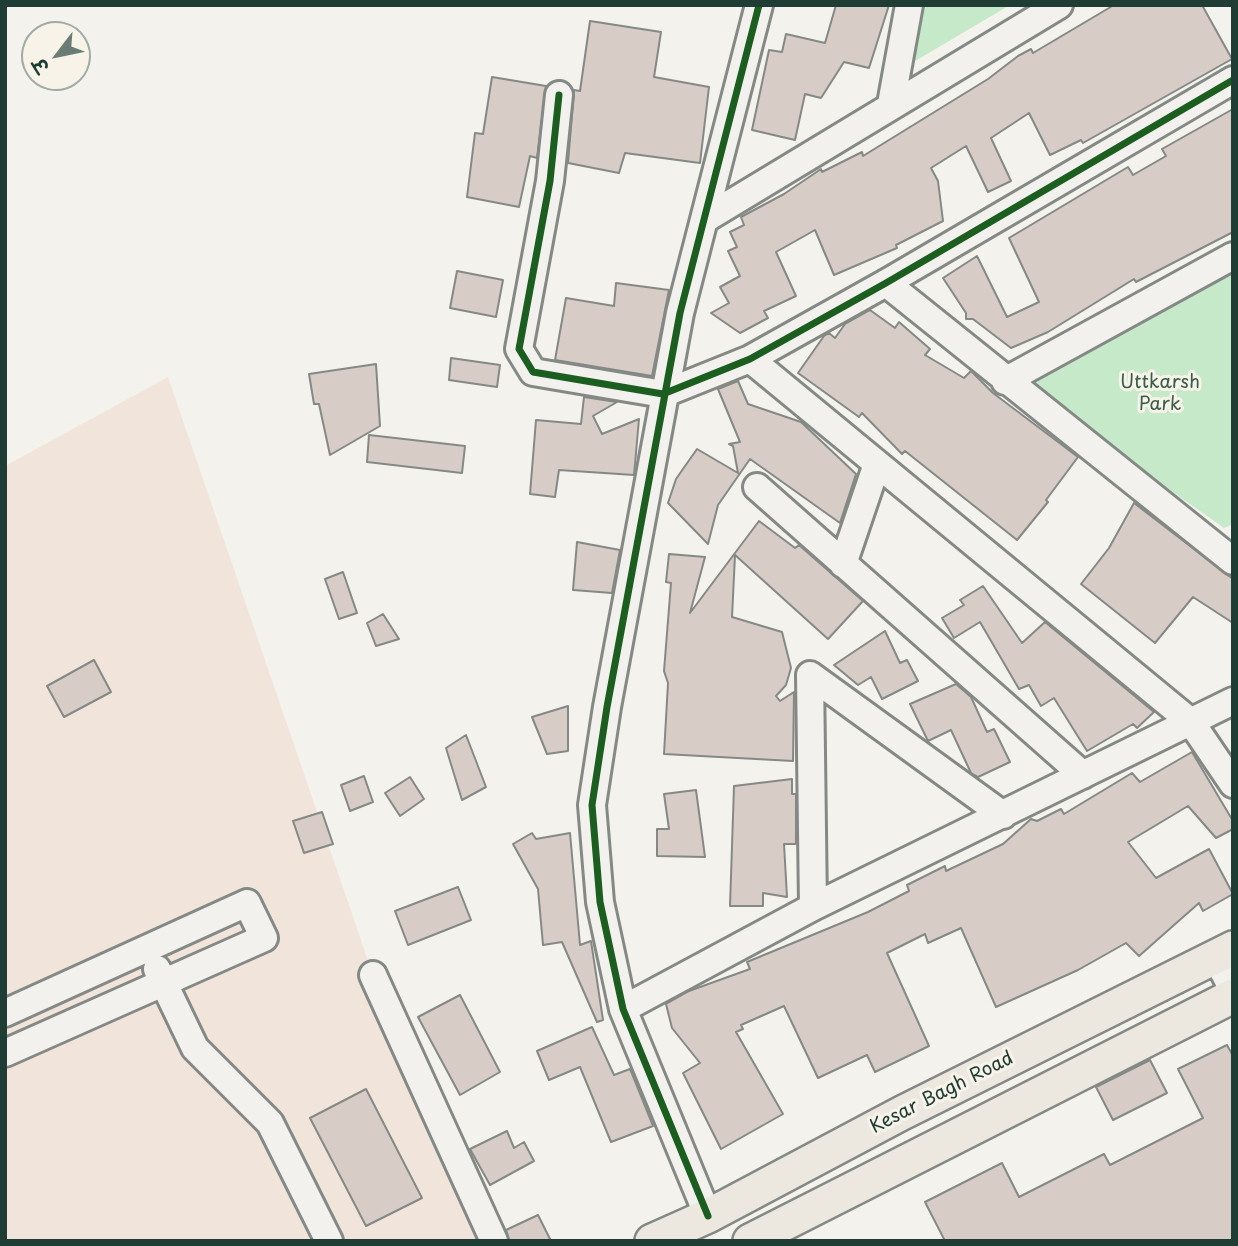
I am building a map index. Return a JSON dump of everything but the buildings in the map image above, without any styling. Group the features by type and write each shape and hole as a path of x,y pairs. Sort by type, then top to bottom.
{"main road":[{"name":"Kesar Bagh Road","path":"652,1241 708,1216 901,1113 1224,952"},
{"path":"750,1241 1233,996"}],"street":[{"path":"708,1216 623,1009 600,902 592,805 663,394 680,313 760,5"},
{"path":"891,104 909,5"},
{"path":"705,219 1048,8"},
{"path":"559,95 550,181 519,349 533,372 663,394 750,359 886,284 1233,80"},
{"path":"1005,381 1233,256"},
{"path":"886,284 1005,381 1227,549"},
{"path":"750,359 1191,722 1233,784"},
{"path":"843,564 877,464"},
{"path":"757,487 1083,775"},
{"path":"813,907 810,675 1003,815"},
{"path":"623,1009 813,907 1233,701"},
{"path":"5,1013 247,902 264,938 5,1053"},
{"path":"148,948 162,984 195,1048 270,1123 329,1241"},
{"path":"1224,952 1233,990"},
{"path":"373,975 494,1241"}],"shaded area":[{"path":"168,377 373,975 494,1241 5,1241 5,466"}],"green space":[{"path":"917,5 1010,5 905,67"},
{"name":"Uttkarsh Park","path":"1233,266 1233,524 1224,528 1025,388"}],"cycle path":[{"path":"708,1216 623,1009 600,902 592,805 607,707 680,313 759,5"},
{"path":"559,95 550,181 519,349 533,372 663,394 750,359 886,283 1233,80"}]}
